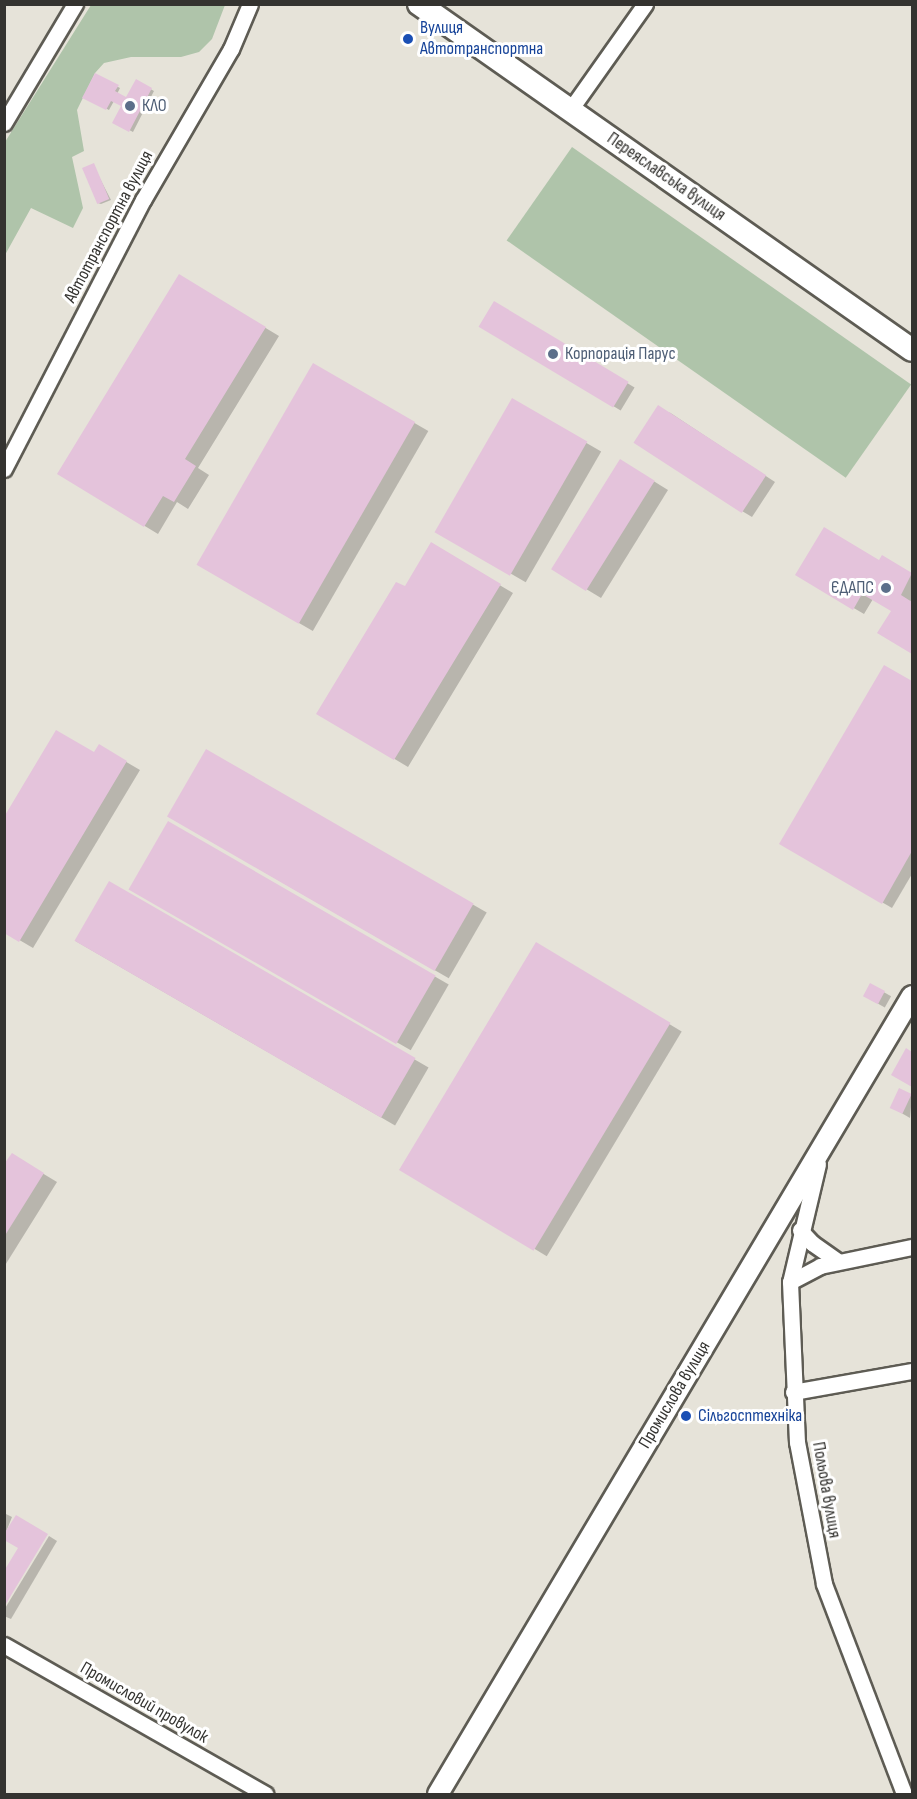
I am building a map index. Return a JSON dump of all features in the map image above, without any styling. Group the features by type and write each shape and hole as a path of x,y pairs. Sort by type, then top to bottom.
{"main road":[{"name":"Переяславська вулиця","path":"420,4 912,350"}],"street":[{"path":"4,123 75,4"},
{"name":"Автотранспортна вулиця","path":"4,469 143,200 231,49 250,4"},
{"path":"570,110 645,4"},
{"name":"Промислова вулиця","path":"438,1794 912,996"},
{"name":"Польова вулиця","path":"822,1146 800,1230 790,1282 797,1443 824,1584 904,1794"},
{"path":"800,1230 812,1243 838,1261"},
{"path":"790,1282 806,1272 838,1261 912,1246"},
{"path":"793,1392 912,1371"},
{"name":"Промисловий провулок","path":"4,1645 265,1794"}],"green space":[{"path":"91,5 225,5 212,39 199,52 181,57 131,57 104,63 95,73 77,110 84,151 72,157 83,208 73,228 31,208 5,255 5,142"},
{"path":"572,147 911,384 846,478 507,240"}],"building":[{"path":"95,73 119,85 115,91 126,97 136,79 152,88 129,132 112,123 121,106 111,101 106,110 82,98"},
{"path":"94,163 109,199 97,204 82,168"},
{"path":"179,274 266,327 185,459 196,466 174,502 163,496 144,527 57,474"},
{"name":"Корпорація Парус","path":"494,301 629,382 613,408 479,327"},
{"path":"313,363 415,422 299,624 197,565"},
{"path":"512,398 587,442 510,576 434,532"},
{"path":"658,405 766,475 742,513 633,443"},
{"path":"620,459 655,481 586,591 551,569"},
{"path":"824,527 879,560 882,555 912,573 901,595 912,602 912,654 877,633 891,611 862,594 853,610 795,575"},
{"path":"431,542 501,584 394,760 316,714 396,582 405,586"},
{"path":"884,665 912,681 912,851 882,904 779,844"},
{"path":"56,730 94,752 99,744 127,761 19,942 4,933 4,817"},
{"path":"206,749 474,904 435,971 167,817"},
{"path":"168,821 436,976 396,1044 128,889"},
{"path":"109,881 416,1058 381,1118 74,941"},
{"path":"536,942 671,1023 534,1251 399,1170"},
{"path":"870,983 885,991 878,1004 863,996"},
{"path":"906,1048 912,1052 912,1087 891,1075"},
{"path":"899,1088 912,1094 902,1114 890,1108"},
{"path":"12,1153 44,1173 4,1237 4,1164"},
{"path":"16,1515 48,1534 4,1607 4,1571 18,1548 4,1540 4,1534"}],"place":[{"name":"Вулиця Автотранспортна","path":"408,39"},
{"name":"КЛО","path":"130,106"},
{"name":"Корпорація Парус","path":"553,354"},
{"name":"ЄДАПС","path":"886,588"},
{"name":"Сільгосптехніка","path":"686,1416"}]}
